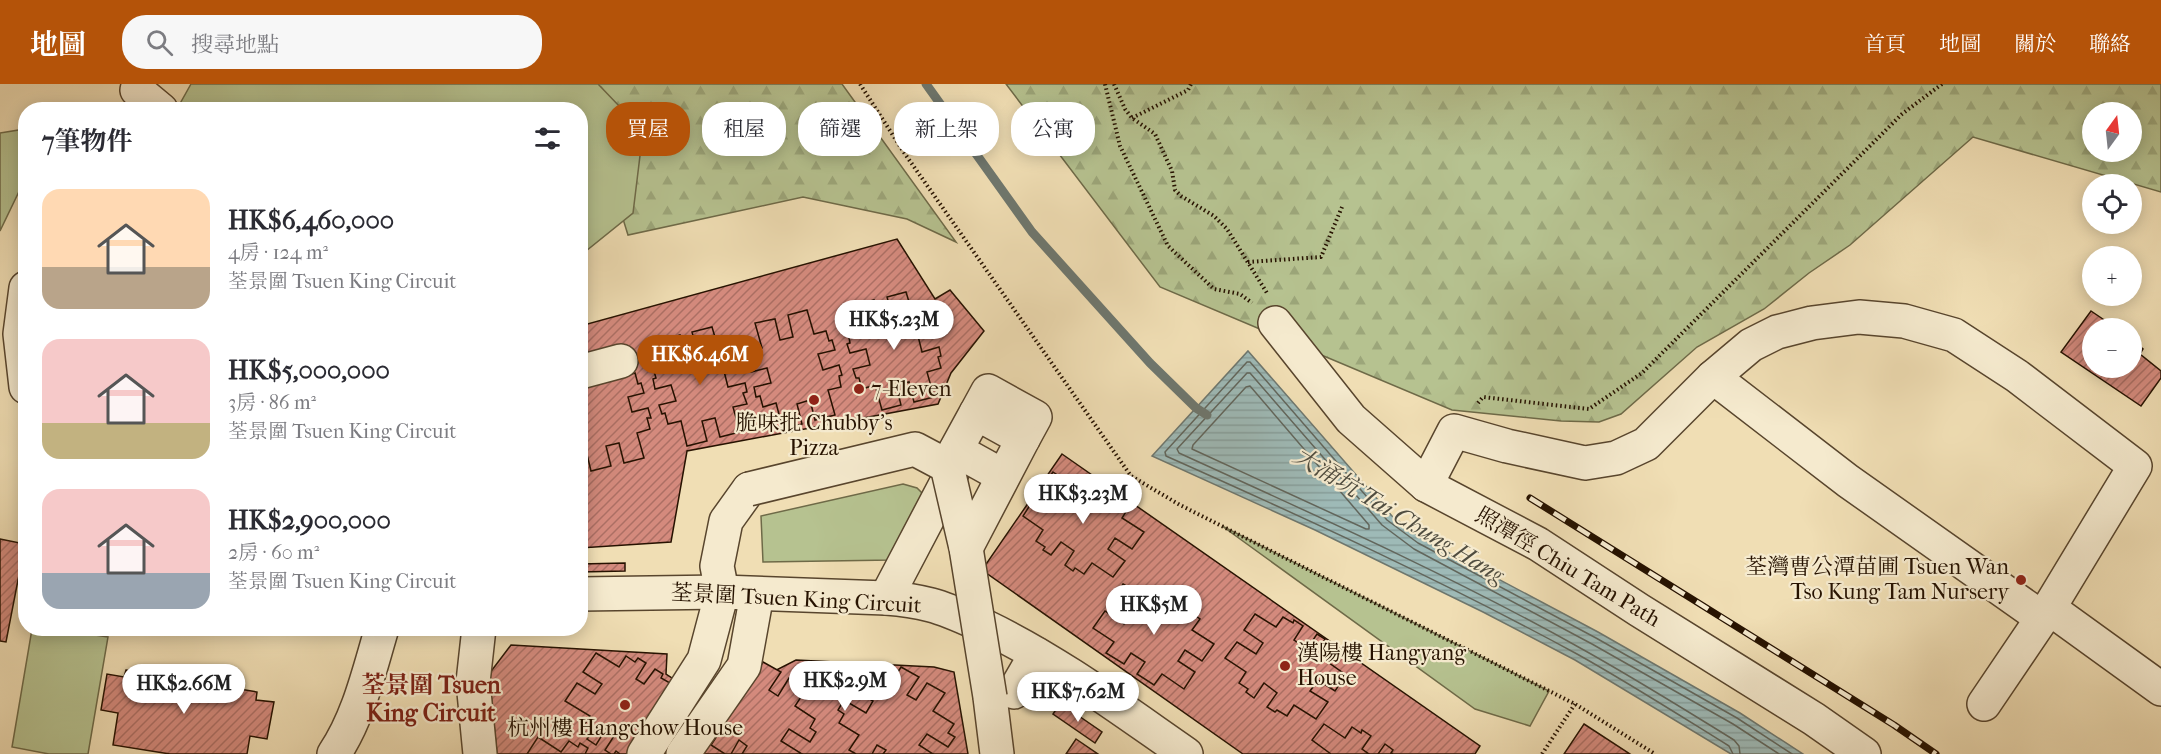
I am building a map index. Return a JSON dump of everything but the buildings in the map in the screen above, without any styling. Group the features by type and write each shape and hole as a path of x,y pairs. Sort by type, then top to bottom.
{"street":[{"path":"1426,484 1454,432 1585,463 1616,458 1646,444 1713,377 1750,345 1777,332 1812,323 1859,317 1904,321 1954,335 2017,376 2135,466 2046,613 1984,704"},
{"name":"照潭徑 Chiu Tam Path","path":"1273,321 1351,419 1426,484 1538,544 1814,719 1864,754"},
{"path":"588,370 621,361"},
{"path":"1713,377 1848,481 2161,689"},
{"path":"966,548 1035,417 988,391 962,440 966,548 1002,694 997,754"},
{"path":"886,598 981,418 994,412 1022,426 1027,442 962,566 957,614"},
{"path":"644,754 704,660 722,592 717,566 726,521 749,489 962,440 1013,457"},
{"name":"荃景圍 Tsuen King Circuit","path":"588,594 722,592 910,600 957,614 1017,642 1079,680 1186,754"},
{"path":"682,754 744,666 757,594"},
{"path":"334,754 345,739 361,697 380,636"},
{"path":"478,636 473,682 480,754"},
{"path":"1002,694 1036,654"}],"path":[{"path":"860,84 905,154 1131,476 1179,505 1575,704 1655,754"},
{"path":"1105,84 1120,146 1168,246 1214,289 1240,294 1273,321"},
{"path":"1114,84 1122,104 1132,118 1155,134 1172,171 1175,190 1180,196 1214,216 1227,229 1267,294 1273,321"},
{"path":"1132,118 1188,90 1191,84"},
{"path":"1454,432 1483,397 1589,409 1642,373 1902,114 1942,84"},
{"path":"1248,262 1321,257 1342,207"},
{"path":"1542,754 1575,704"}],"green space":[{"path":"191,84 598,84 615,102 606,102 606,156 640,156 633,213 588,249 588,102 181,102"},
{"path":"576,84 842,84 855,102 798,102 798,156 882,156 882,139 956,242 907,219 803,197 628,235 602,151 588,115 588,102 583,102"},
{"path":"1006,84 2161,84 2161,192 2142,186 2142,174 2099,174 1973,137 1850,245 1809,273 1764,309 1697,347 1621,414 1599,422 1561,421 1452,410 1160,287 1061,156 1095,156 1095,102 1020,102"},
{"path":"18,130 18,194 0,231 0,133"},
{"path":"903,484 917,488 925,496 892,560 763,562 761,516"},
{"path":"1222,526 1549,691 1530,726 1475,709"},
{"path":"31,636 108,637 88,754 49,754 12,747"}],"water":[{"path":"1248,351 1392,516 1421,538 1598,632 1740,713 1803,754 1731,754 1575,660 1483,612 1315,530 1152,456"}],"waterway":[{"name":"大涌坑 Tai Chung Hang","path":"926,84 1032,232 1150,363 1196,408 1207,415"}],"railway":[{"path":"1530,498 1894,725 1936,754"}],"place":[{"name":"7-Eleven","path":"859,389"},
{"name":"脆味批 Chubby's Pizza","path":"814,400"},
{"name":"荃灣曹公潭苗圃 Tsuen Wan Tso Kung Tam Nursery","path":"2021,580"},
{"name":"漢陽樓 Hangyang House","path":"1285,666"},
{"name":"杭州樓 Hangchow House","path":"625,705"}],"district":[{"name":"荃景圍 Tsuen King Circuit","path":"431,699"}]}
